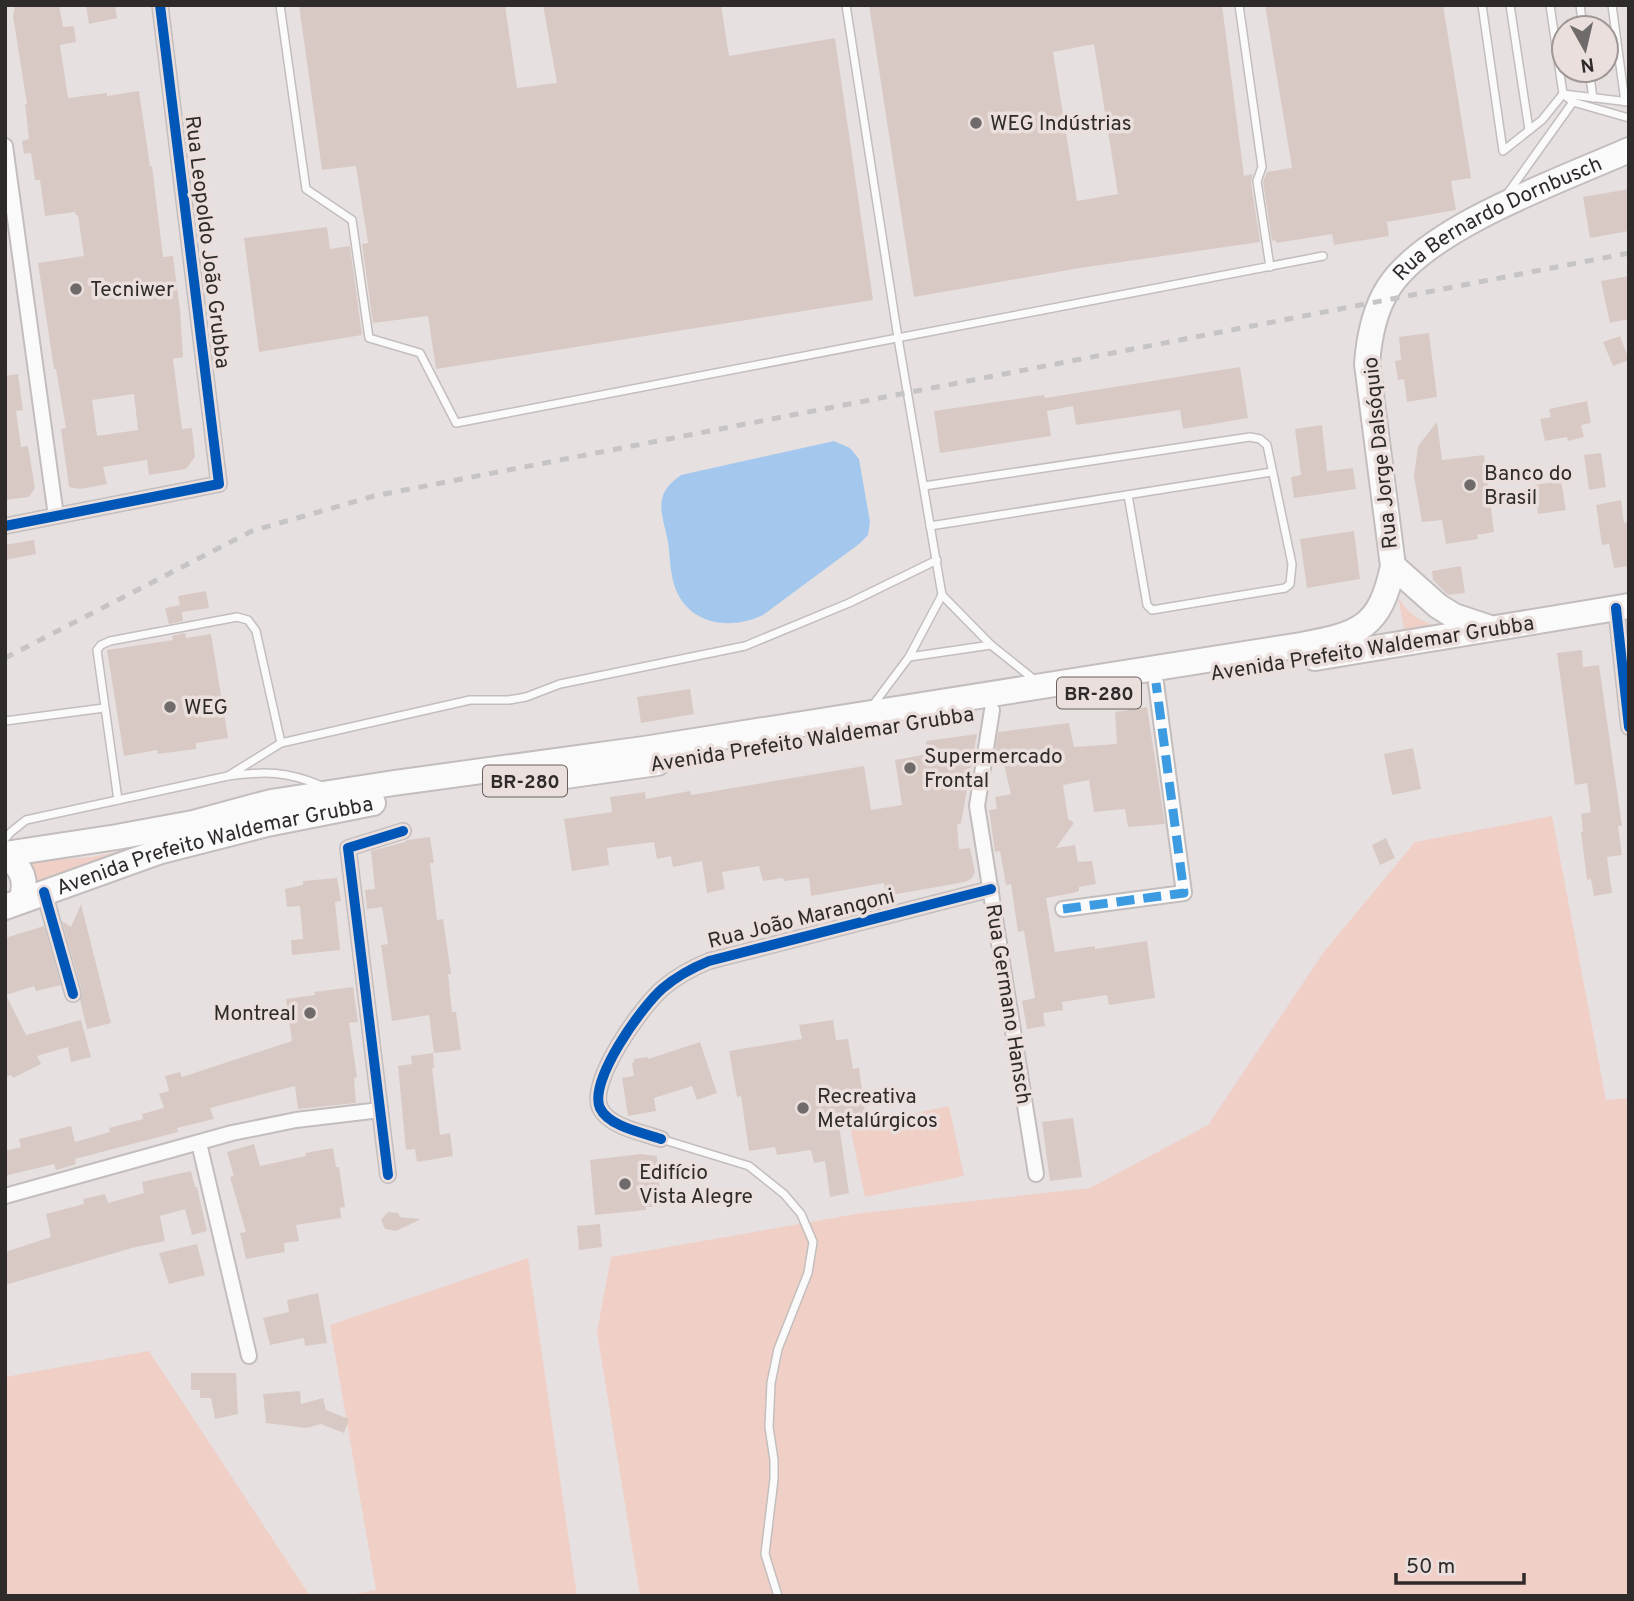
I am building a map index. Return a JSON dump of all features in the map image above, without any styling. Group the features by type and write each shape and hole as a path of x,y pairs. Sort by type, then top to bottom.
{"highway":[{"name":"Rua Bernardo Dornbusch","path":"1381,301 1399,273 1426,249 1497,208 1629,150"},
{"name":"Rua Jorge Dalsóquio","path":"1347,635 1378,612 1387,595 1393,566 1367,364 1369,340 1381,301"},
{"name":"Rua Jorge Dalsóquio","path":"1393,566 1438,606 1454,616 1492,629"},
{"name":"Avenida Prefeito Waldemar Grubba","path":"23,900 158,852 343,808 436,792 614,770 1622,607"},
{"name":"Avenida Prefeito Waldemar Grubba","path":"5,854 117,837 193,822 271,802 644,749 1301,645 1347,635"},
{"path":"5,854 18,864 23,873 23,900"}],"street":[{"name":"Rua Leopoldo João Grubba","path":"56,516 219,484 160,5"},
{"path":"5,146 56,516 5,526"},
{"path":"1622,607 1629,727"},
{"path":"1062,909 1184,893 1156,683"},
{"name":"Rua Germano Hansch","path":"992,710 977,806 1037,1174"},
{"path":"388,1175 348,848 403,831"},
{"name":"Rua João Marangoni","path":"661,1139 611,1121 600,1108 600,1079 640,1016 662,989 691,968 709,961 991,889"},
{"path":"23,900 73,994"},
{"path":"5,1196 199,1143 296,1120 380,1110"},
{"path":"199,1143 249,1356"}],"lane":[{"path":"280,5 306,190 352,220 369,338 420,353 456,423 1323,256"},
{"path":"846,5 898,338 942,595 909,657 867,714"},
{"path":"1239,5 1262,167 1256,181 1270,267"},
{"path":"1482,5 1503,150 1542,121 1563,94"},
{"path":"1510,5 1529,130"},
{"path":"1550,5 1563,94 1573,102 1629,118"},
{"path":"1563,94 1627,102 1612,5"},
{"path":"1591,84 1593,98"},
{"path":"1497,208 1573,102"},
{"path":"923,486 1250,437 1260,439 1267,445 1292,564 1290,584 1152,610 1147,605 1128,495"},
{"path":"930,526 1272,472"},
{"path":"228,776 281,743 470,700 526,697 560,684 745,646 849,603 937,560"},
{"path":"942,595 991,645 1042,686"},
{"path":"118,800 97,650 101,645 237,617 248,620 256,631 281,743"},
{"path":"909,657 991,645"},
{"path":"5,721 104,708"},
{"path":"5,839 26,820 228,776 262,772 284,773 336,792"},
{"path":"661,1139 749,1166 783,1194 801,1214 813,1242 808,1273 778,1349 771,1383 769,1427 774,1469 765,1554 778,1596"}],"shaded area":[{"path":"1398,597 1406,609 1417,617 1443,628 1405,634"},
{"path":"1552,816 1606,1100 1629,1098 1629,1596 640,1596 597,1332 611,1257 862,1213 1090,1188 1208,1125 1323,953 1415,842"},
{"path":"126,850 107,860 33,882 29,862 92,857"},
{"path":"949,1106 964,1176 865,1197 850,1127"},
{"path":"528,1258 577,1596 344,1596 376,1590 330,1325"},
{"path":"149,1351 310,1596 5,1596 5,1377"}],"water":[{"path":"834,441 850,448 859,459 870,522 868,535 763,615 751,620 726,623 702,618 692,611 676,590 671,573 661,509 663,495 669,485 681,475"}],"building":[{"path":"15,5 59,5 63,27 74,26 76,42 60,45 68,98 139,91 152,166 163,257 173,256 180,310 183,357 173,359 182,429 192,428 195,457 186,469 149,475 147,460 103,467 107,484 80,489 69,487 61,429 66,428 38,263 84,256 78,215 75,212 45,216 40,180 35,180 31,153 24,154 22,141 29,139 27,104 13,16","holes":["134,394 138,430 97,436 92,400"]},
{"path":"86,5 115,5 117,18 89,24"},
{"path":"299,5 505,5 517,88 557,83 543,5 721,5 729,56 835,38 873,300 436,369 428,316 373,323 362,244 368,243 356,166 322,170"},
{"name":"WEG Indústrias","path":"869,5 1222,5 1244,176 1253,174 1251,182 1260,242 1080,268 914,297","holes":["1094,44 1118,194 1077,201 1053,52"]},
{"path":"1265,5 1443,5 1471,178 1451,181 1456,210 1387,222 1389,236 1334,245 1332,234 1276,243 1275,240 1272,241 1263,182 1267,172 1292,168"},
{"path":"1629,189 1629,231 1590,238 1583,197"},
{"path":"327,227 330,249 350,246 362,335 259,352 244,238"},
{"path":"1629,276 1629,319 1610,323 1601,281"},
{"path":"1429,333 1437,397 1407,402 1404,379 1398,380 1395,361 1401,360 1399,337"},
{"path":"1620,336 1629,360 1613,366 1603,342"},
{"path":"1240,367 1248,418 1183,429 1180,410 1076,425 1073,406 1047,411 1051,436 940,453 934,411 1044,395 1045,398"},
{"path":"18,374 23,410 16,411 21,447 28,446 35,488 29,497 5,500 5,376"},
{"path":"1587,401 1591,423 1581,425 1584,437 1568,441 1567,437 1545,441 1540,419 1551,417 1549,409"},
{"path":"1437,422 1442,460 1484,455 1494,532 1477,535 1478,539 1446,544 1442,520 1422,522 1414,476 1418,446"},
{"path":"1322,425 1327,471 1353,468 1356,489 1294,498 1291,477 1301,475 1295,429"},
{"path":"1601,453 1606,487 1589,490 1584,455"},
{"path":"1561,481 1566,510 1538,514 1534,485"},
{"path":"1621,500 1624,523 1629,522 1629,566 1614,568 1609,544 1602,545 1596,505"},
{"path":"1354,531 1360,579 1307,588 1300,539"},
{"path":"34,540 36,554 5,560 5,545"},
{"path":"1461,566 1465,593 1448,595 1433,580 1432,571"},
{"path":"206,591 209,608 182,612 183,621 169,624 165,608 180,605 178,596"},
{"name":"WEG","path":"185,633 186,638 211,634 228,738 196,743 196,749 158,754 157,750 124,756 107,650 173,640 172,636"},
{"path":"1582,650 1583,667 1599,665 1622,826 1618,826 1622,855 1607,857 1612,893 1594,896 1591,879 1587,880 1581,832 1581,814 1591,812 1587,783 1575,785 1557,653"},
{"path":"690,689 694,714 641,723 637,697"},
{"path":"1147,707 1165,824 1128,827 1125,809 1094,812 1089,780 1063,785 1068,819 1074,823 1056,848 1075,845 1078,862 1092,861 1096,884 1079,887 1079,891 1073,893 1046,898 1055,952 1147,941 1155,998 1109,1005 1107,995 1062,1002 1063,1010 1043,1013 1045,1026 1027,1029 1022,1001 1035,998 1024,931 1018,932 1011,884 1006,885 1000,851 995,852 989,810 997,809 995,797 1011,794 1003,761 993,763 998,732 1069,723 1074,747 1117,744 1115,712"},
{"path":"977,734 961,823 957,825 959,849 970,848 975,872 972,878 965,882 886,896 884,883 811,896 809,878 763,881 759,866 722,872 725,889 707,893 702,861 673,867 671,856 657,859 654,842 607,848 609,865 572,871 564,819 612,812 610,797 645,792 646,799 690,791 691,795 864,766 871,810 902,805 895,760 928,754 926,741"},
{"path":"1413,748 1421,789 1392,795 1384,754"},
{"path":"430,837 434,863 430,863 437,920 443,919 451,974 448,974 452,1012 456,1012 461,1050 434,1053 429,1015 392,1021 381,945 388,944 382,907 367,909 365,890 375,889 371,851 407,840"},
{"path":"1386,838 1395,858 1380,865 1372,845"},
{"path":"337,878 341,901 335,902 340,950 292,955 291,940 303,939 300,906 287,907 285,889 303,885 303,881"},
{"path":"81,904 111,1023 87,1029 80,1000 82,991 62,921 71,927"},
{"path":"44,926 61,985 36,991 34,986 6,995 26,1035 81,1020 91,1057 71,1062 68,1047 37,1056 41,1064 13,1078 11,1075 5,1078 5,938"},
{"path":"353,987 358,1022 349,1023 357,1077 354,1078 356,1103 298,1109 295,1086 210,1108 214,1119 177,1128 178,1132 75,1159 76,1164 56,1170 54,1164 5,1176 5,1151 21,1147 19,1139 71,1126 75,1142 110,1132 109,1128 143,1119 142,1114 164,1108 159,1094 169,1091 165,1076 180,1072 182,1077 292,1041 286,999"},
{"path":"833,1020 836,1040 848,1039 853,1069 859,1068 866,1119 839,1125 849,1193 830,1197 825,1161 814,1163 811,1150 777,1155 775,1147 749,1151 741,1096 737,1097 729,1051 802,1039 799,1025"},
{"path":"700,1042 717,1093 697,1100 692,1086 654,1098 656,1111 628,1116 622,1078 634,1076 634,1059 648,1059"},
{"path":"433,1053 432,1068 440,1135 450,1133 453,1156 417,1162 415,1149 406,1150 398,1066 412,1064 411,1056"},
{"path":"1073,1118 1082,1177 1050,1181 1042,1122"},
{"path":"254,1144 260,1166 333,1148 345,1207 340,1208 341,1218 296,1225 299,1241 284,1243 285,1252 246,1259 240,1233 246,1232 230,1177 234,1176 227,1152"},
{"name":"Edifício Vista Alegre","path":"641,1154 657,1156 661,1206 595,1215 590,1160"},
{"path":"191,1171 207,1231 192,1235 185,1209 160,1216 165,1241 5,1285 5,1252 51,1237 46,1214 84,1204 83,1199 105,1194 108,1203 144,1193 142,1182"},
{"path":"388,1212 398,1213 400,1217 421,1219 396,1231 385,1229 381,1220"},
{"path":"600,1224 602,1247 579,1250 577,1226"},
{"path":"197,1244 205,1275 169,1284 159,1253"},
{"path":"318,1293 327,1343 305,1346 304,1338 270,1345 263,1318 289,1312 287,1300"},
{"path":"191,1373 236,1373 238,1414 215,1419 211,1398 200,1398 200,1390 191,1390"},
{"path":"300,1391 301,1404 323,1398 326,1410 349,1419 344,1433 321,1424 306,1428 266,1423 263,1394"}],"railway":[{"path":"5,658 252,531 374,496 1629,253"}],"marked path":[{"path":"1063,909 1184,893 1156,683"}],"cycle path":[{"path":"5,526 219,484 160,5"},
{"path":"1616,608 1629,727"},
{"path":"388,1175 348,848 403,831"},
{"path":"661,1139 611,1120 600,1108 598,1096 602,1080 619,1045 654,997 668,984 709,961 991,889"},
{"path":"44,892 73,994"}],"place":[{"name":"WEG Indústrias","path":"976,123"},
{"name":"Tecniwer","path":"76,289"},
{"name":"Banco do Brasil","path":"1470,485"},
{"name":"WEG","path":"170,707"},
{"name":"Supermercado Frontal","path":"910,768"},
{"name":"Montreal","path":"310,1013"},
{"name":"Recreativa Metalúrgicos","path":"803,1108"},
{"name":"Edifício Vista Alegre","path":"625,1184"}]}
